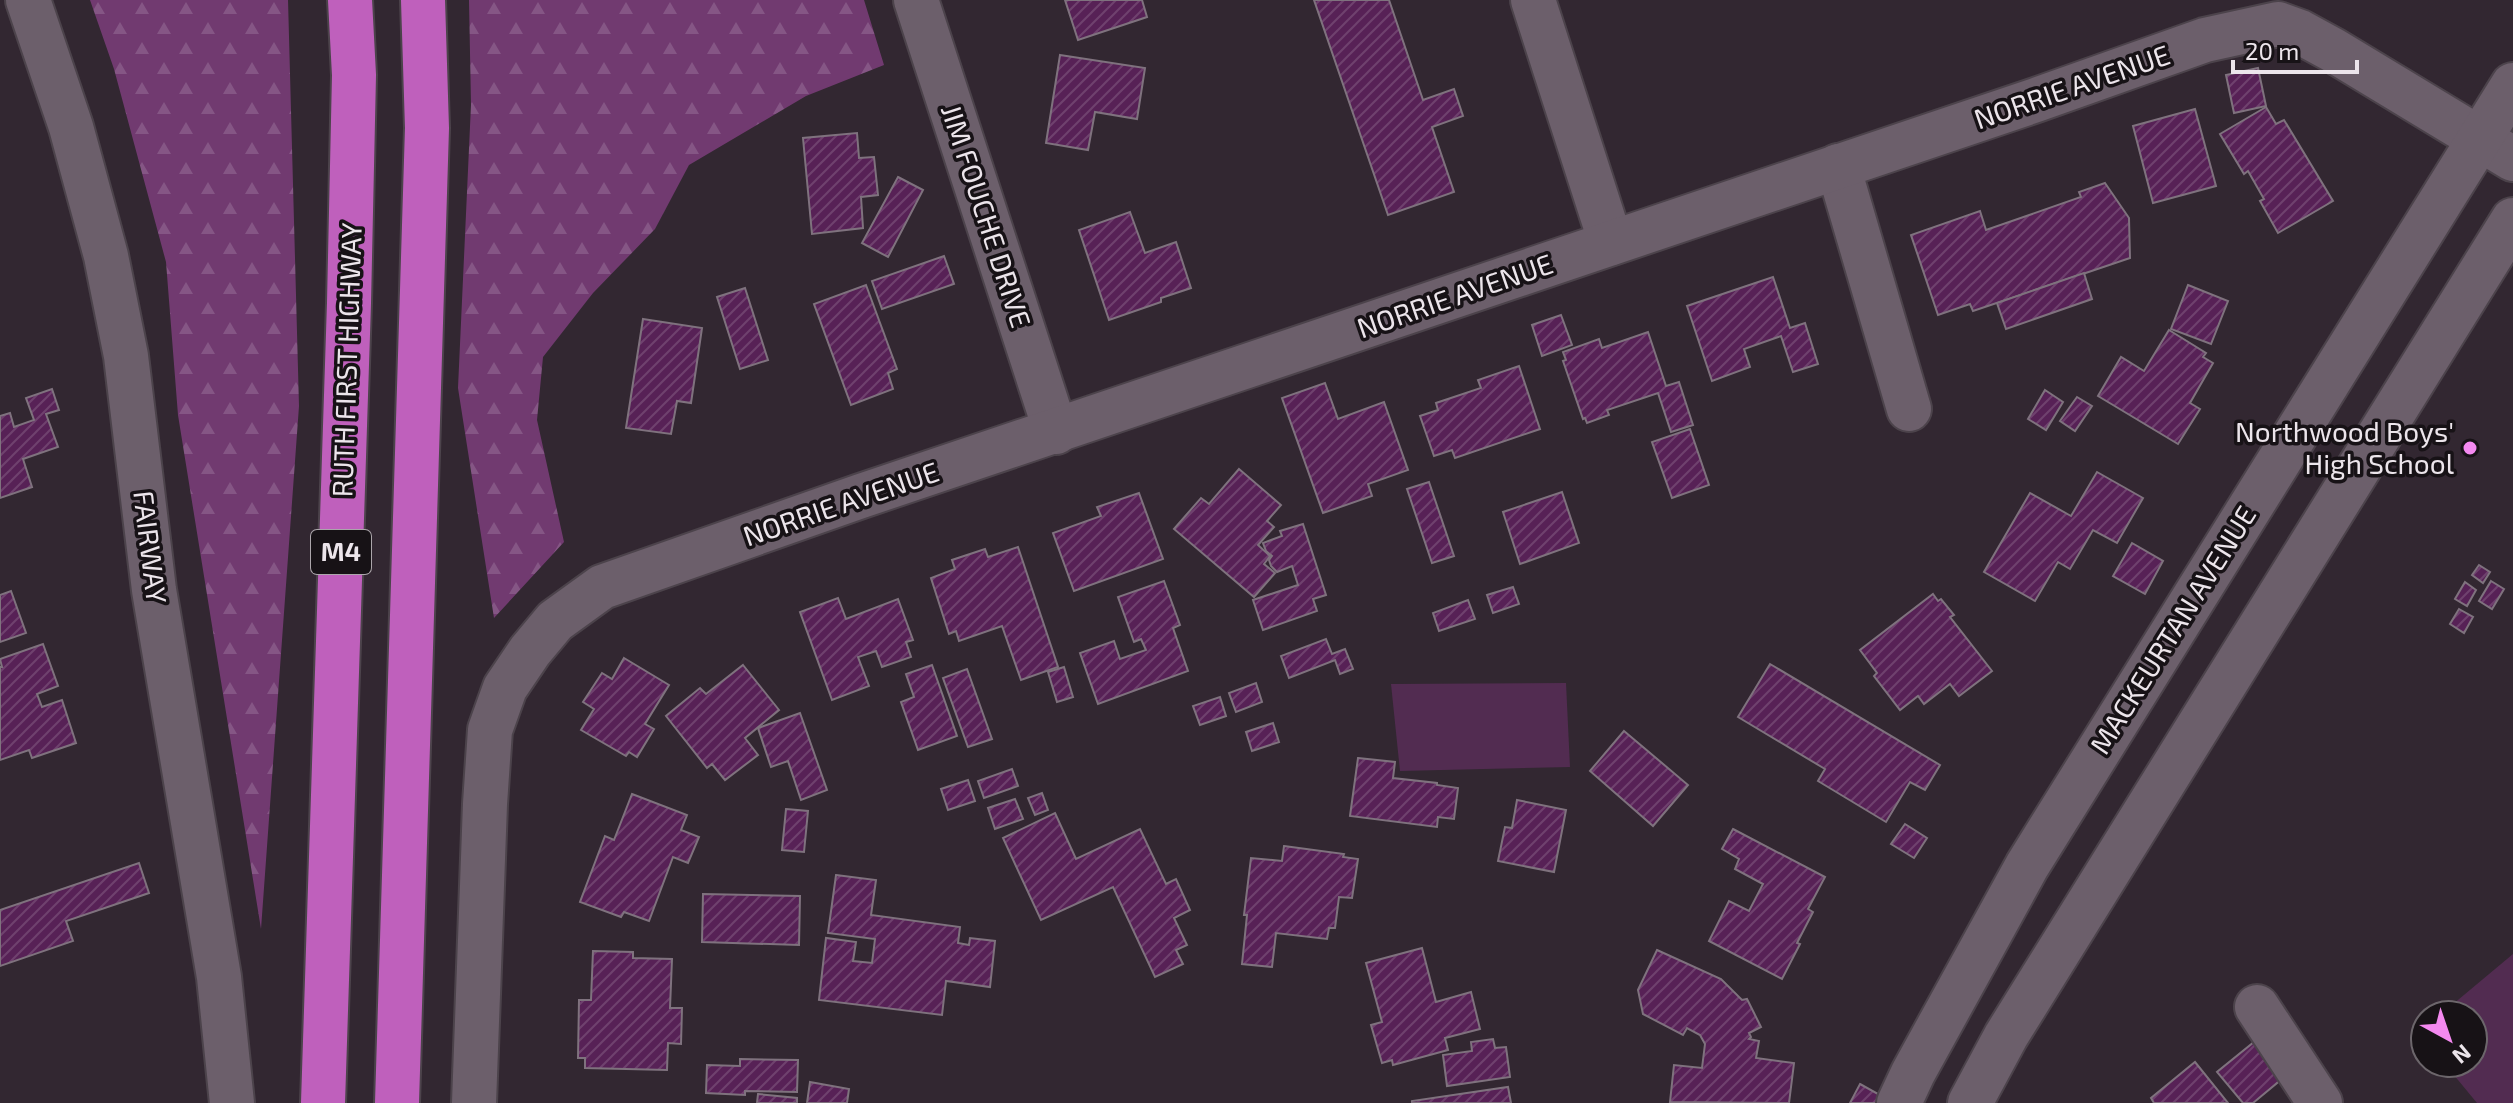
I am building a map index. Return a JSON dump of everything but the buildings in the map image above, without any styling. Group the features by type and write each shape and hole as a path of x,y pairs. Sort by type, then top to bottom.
{"highway":[{"name":"RUTH FIRST HIGHWAY","path":"323,1103 349,303 354,75 350,0"},
{"name":"M4","path":"397,1103 427,128 423,0"}],"street":[{"name":"FAIRWAY","path":"28,0 71,127 106,256 126,356 154,590 219,977 232,1103"},
{"name":"JIM FOUCHE DRIVE","path":"916,0 1056,432"},
{"path":"1533,0 1611,243"},
{"name":"NORRIE AVENUE","path":"474,1103 490,730 505,688 530,651 555,621 602,587 861,496 2036,100 2274,12 2300,32 2496,149"},
{"name":"MACKEURTAN AVENUE","path":"1899,1103 2027,866 2496,149 2513,85"},
{"path":"1838,166 1909,409"},
{"path":"1970,1103 2006,1036 2513,220"},
{"path":"2257,1007 2320,1103"}],"green space":[{"path":"90,0 288,0 299,406 261,929 178,415 166,262 114,69"},
{"path":"469,0 864,0 884,65 806,96 689,165 655,229 593,293 543,357 537,420 564,542 494,618 458,388 471,105"}],"shaded area":[{"path":"1566,683 1570,767 1400,771 1391,684"},
{"path":"2513,954 2513,1103 2477,1103 2457,1079 2489,1079 2489,999 2459,999"}],"place":[{"name":"Northwood Boys' High School","path":"2470,448"}]}
